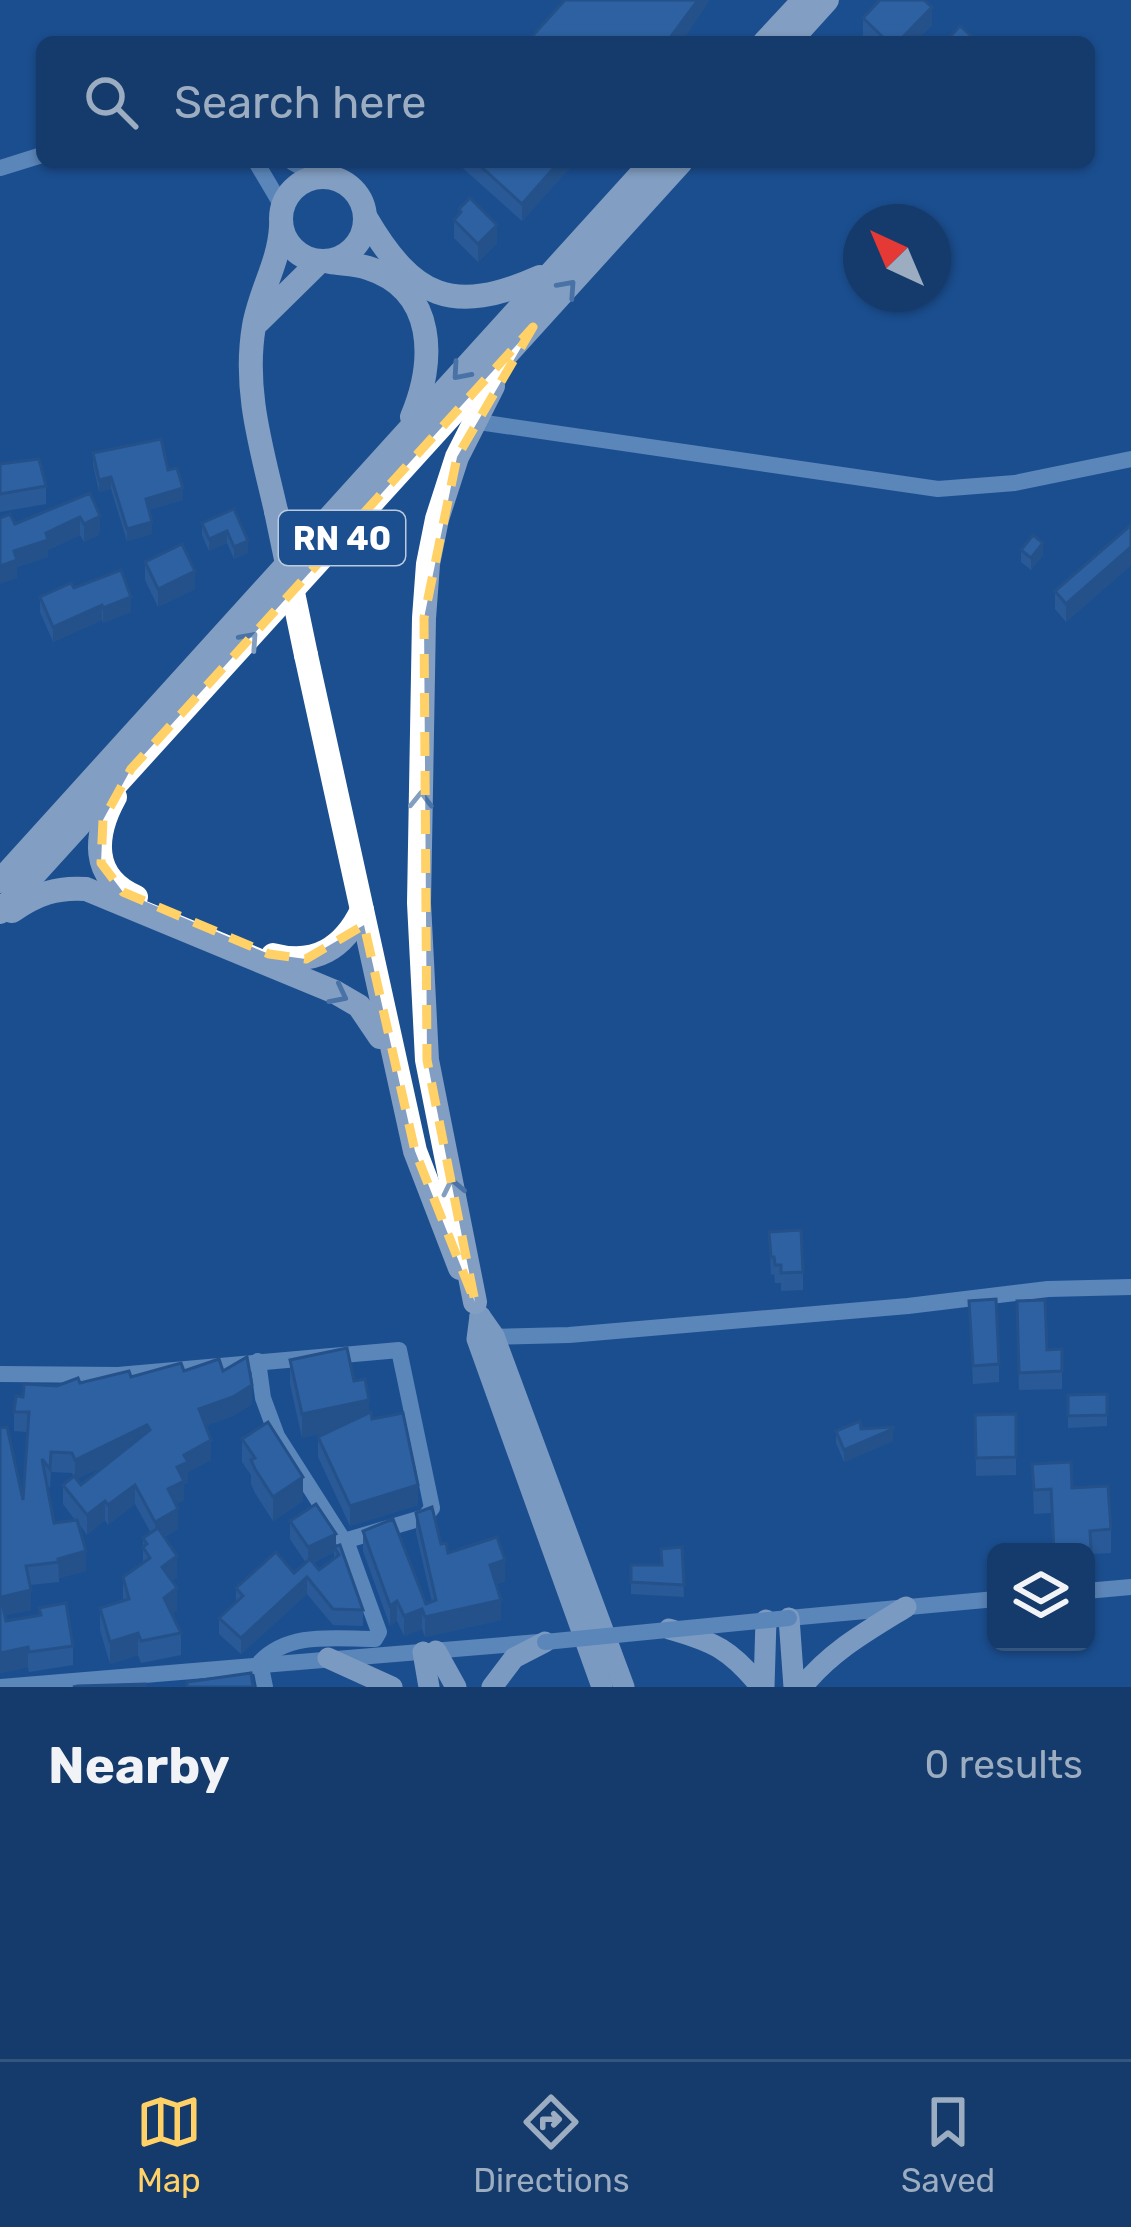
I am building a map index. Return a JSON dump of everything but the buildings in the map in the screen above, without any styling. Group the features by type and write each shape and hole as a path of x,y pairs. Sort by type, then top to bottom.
{"highway":[{"path":"771,36 804,0"},
{"path":"794,36 827,0"},
{"name":"RN 40","path":"0,881 646,168"},
{"name":"RN 40","path":"0,915 676,168"},
{"path":"481,1323 430,1196 390,1054 249,386 254,327 279,254 290,192 318,177 332,177 356,192 366,218 400,272 419,284 448,294 480,297 511,290 548,273"},
{"path":"282,217 294,251 324,262 369,268 394,282 422,315 429,342 428,369 404,435"},
{"path":"254,327 274,302 324,262 355,247 366,218"},
{"path":"481,1323 427,1060 419,903 428,564 437,519 472,422 532,327"},
{"path":"131,769 98,839 101,862 123,892 290,959 327,953 352,930 362,910"},
{"path":"0,915 41,893 62,887 86,889 335,992 359,1006 390,1054"}],"main road":[{"path":"481,1323 602,1687"},
{"path":"481,1323 623,1687"},
{"path":"778,1619 798,1687 845,1644 906,1607"},
{"path":"763,1687 778,1619"},
{"path":"669,1629 712,1641 738,1658 763,1687"},
{"path":"492,1687 514,1658 545,1642"},
{"path":"429,1687 430,1651"},
{"path":"430,1651 456,1687"},
{"path":"328,1658 392,1687"}],"street":[{"path":"0,168 36,157"},
{"path":"259,168 282,217"},
{"path":"302,168 318,177"},
{"path":"472,422 938,489 1051,477 1131,459"},
{"path":"481,1323 592,1333 1048,1289 1131,1288"},
{"path":"0,1374 118,1375 395,1347 402,1354 432,1508 425,1517 344,1541"},
{"path":"258,1361 263,1398 277,1436 344,1541 378,1637 289,1642 260,1663"},
{"path":"1095,1590 1131,1587"},
{"path":"2,1687 987,1600"},
{"path":"260,1663 265,1687"}],"highlighted area":[{"path":"533,327 457,457 424,618 427,1060 475,1302 415,1151 364,925 306,959 269,954 123,892 101,863 103,820 131,769"}]}
